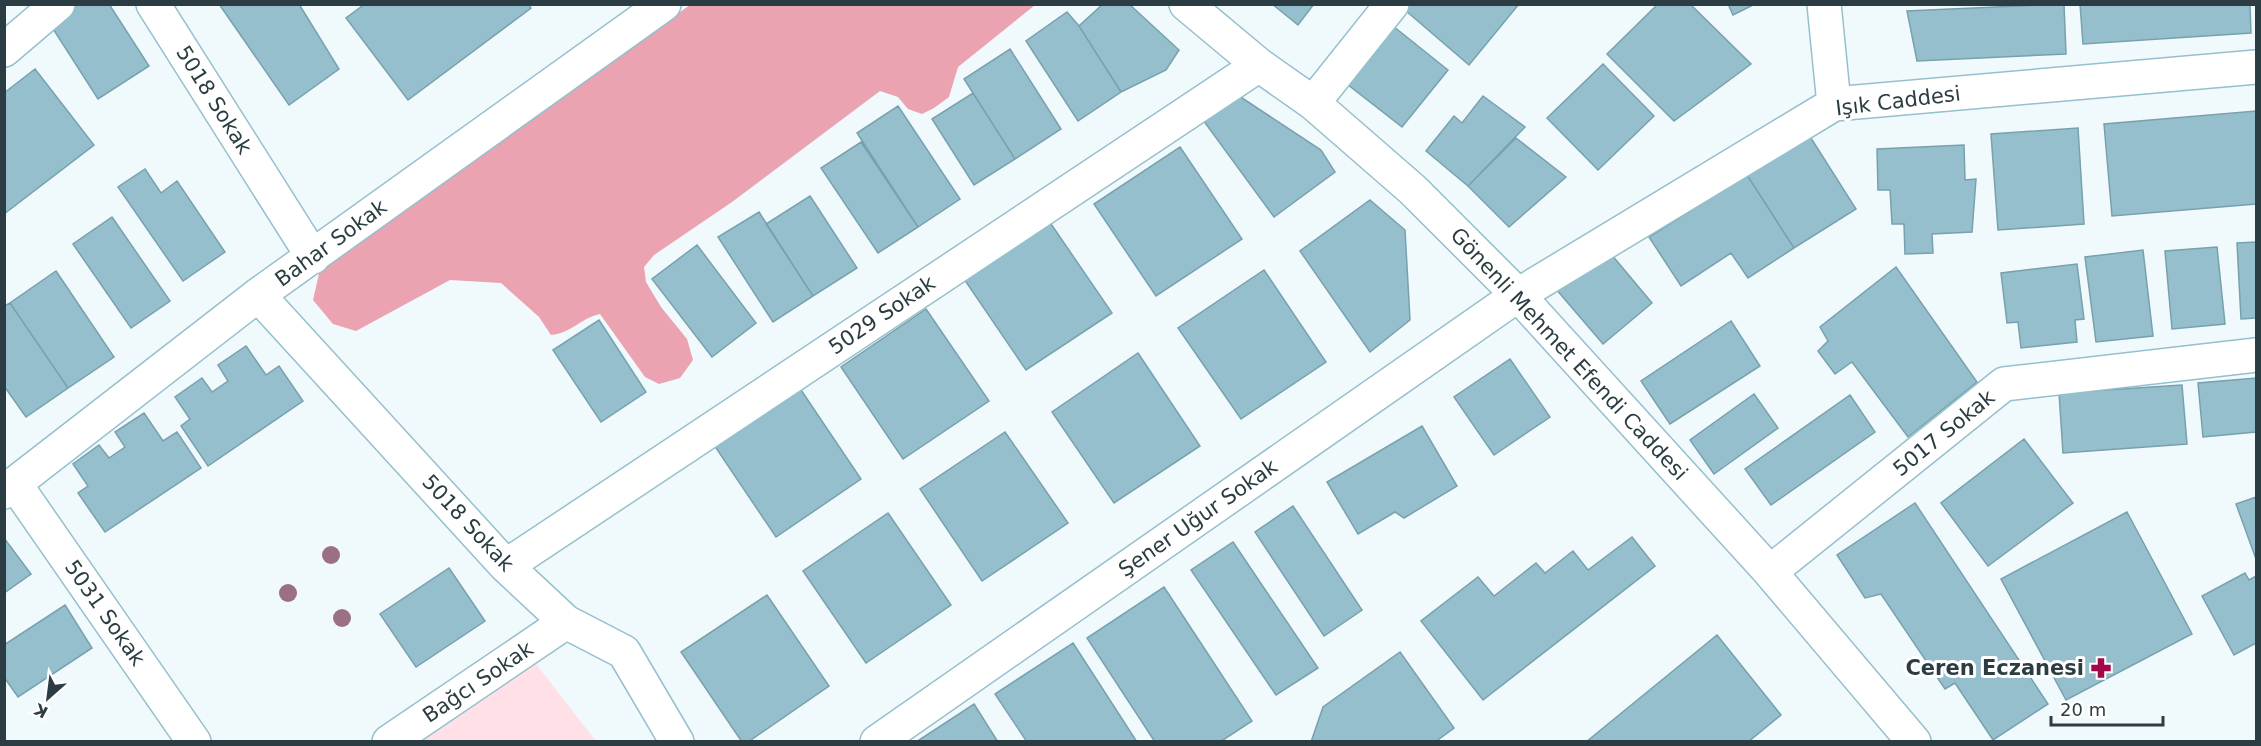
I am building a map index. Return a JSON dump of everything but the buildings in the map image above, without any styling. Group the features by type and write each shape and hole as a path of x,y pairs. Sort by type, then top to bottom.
{"street":[{"path":"4,51 58,4"},
{"name":"5018 Sokak","path":"153,4 313,256"},
{"name":"Bahar Sokak","path":"10,488 258,295 664,4"},
{"name":"Gönenli Mehmet Efendi Caddesi","path":"1186,4 1259,65 1312,103 1413,190 1518,295 1770,572 1914,741"},
{"path":"1312,103 1392,4"},
{"path":"1824,4 1834,104"},
{"name":"5029 Sokak","path":"506,566 1259,65"},
{"name":"Işık Caddesi","path":"1518,295 1834,104 2256,67"},
{"name":"5018 Sokak","path":"258,295 506,566 566,622 624,652 677,741"},
{"name":"Şener Uğur Sokak","path":"877,741 1518,295"},
{"name":"5017 Sokak","path":"1770,572 2004,384 2256,355"},
{"name":"5031 Sokak","path":"10,488 194,741"},
{"name":"Bağcı Sokak","path":"389,741 566,622"}],"shaded area":[{"path":"690,5 1035,5 958,67 949,97 934,108 922,114 908,109 898,97 880,91 732,202 654,255 644,267 646,282 661,307 687,339 693,360 680,378 659,384 645,377 600,314 586,319 565,332 551,335 539,317 501,283 450,280 356,331 333,324 313,300 321,265"},
{"path":"529,655 596,741 402,742"}],"place":[{"name":"Ceren Eczanesi","path":"2101,668"}]}
